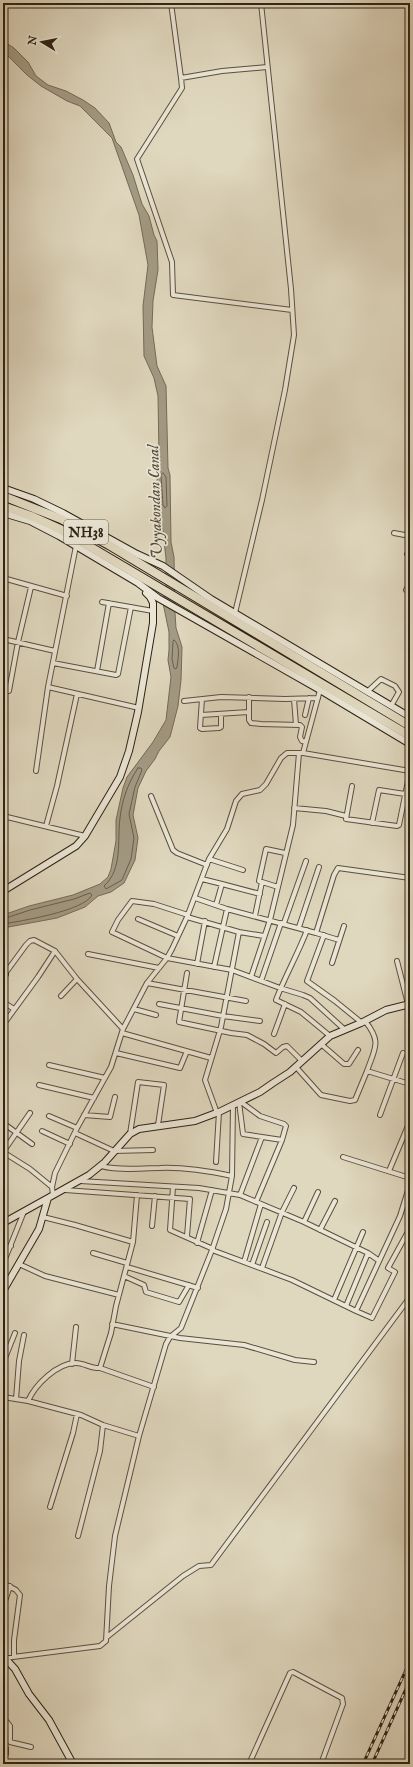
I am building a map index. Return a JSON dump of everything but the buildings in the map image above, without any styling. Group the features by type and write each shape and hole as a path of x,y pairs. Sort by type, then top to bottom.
{"highway":[{"name":"NH38","path":"3,496 61,519 109,545 410,726"},
{"name":"NH38","path":"3,506 31,516 60,529 249,641 257,650 272,654 410,736"}],"street":[{"path":"171,3 182,88 137,159 172,262 173,295 292,310"},
{"path":"235,613 262,500 285,390 294,336 261,3"},
{"path":"181,78 222,71 267,67"},
{"path":"3,488 34,499 137,554 163,566 211,599 410,717"},
{"path":"3,513 30,521 76,546 125,575 158,598 257,650 410,744"},
{"path":"394,533 410,536"},
{"path":"36,771 48,687 76,546"},
{"path":"3,891 76,846 85,836 120,777 129,751 139,708 153,623 153,603 150,597 125,575"},
{"path":"3,578 30,587 67,596"},
{"path":"406,590 410,583"},
{"path":"9,691 30,587"},
{"path":"102,602 153,611"},
{"path":"97,671 109,603"},
{"path":"53,663 116,675 119,672 131,607"},
{"path":"3,639 55,651"},
{"path":"367,692 377,681 381,679 395,686 398,688 399,692 391,706"},
{"path":"48,687 139,708"},
{"path":"251,977 270,920 293,826 301,753 306,742 320,690"},
{"path":"46,826 57,786 77,694"},
{"path":"184,701 249,697 294,699 318,698"},
{"path":"249,697 249,720 251,723 296,724 301,726 300,737 302,741 306,742"},
{"path":"305,715 309,698"},
{"path":"202,699 202,729 217,729 221,727 221,714"},
{"path":"294,699 296,724"},
{"path":"201,715 249,712"},
{"path":"3,1291 39,1229 51,1197 55,1173 77,1128 105,1078 116,1053 122,1031 147,983 167,958 188,916 209,859 227,828 236,801 242,794 260,790 266,784 285,754 301,753 410,771 397,826 346,819 346,816 326,811 294,808"},
{"path":"346,816 352,786"},
{"path":"372,823 379,790 405,794"},
{"path":"151,796 173,850 177,854 207,865"},
{"path":"3,816 85,836"},
{"path":"278,887 259,881 266,849 285,854"},
{"path":"209,859 243,870"},
{"path":"261,981 306,861"},
{"path":"299,927 319,867"},
{"path":"316,933 334,875 338,868 410,878"},
{"path":"202,879 260,894"},
{"path":"255,916 262,882"},
{"path":"216,905 222,884"},
{"path":"195,898 227,909 299,927 339,940"},
{"path":"264,936 239,932 154,904 132,901 118,920 112,932 167,958 214,968 232,970 308,997 345,1030"},
{"path":"214,968 227,909"},
{"path":"138,919 178,936"},
{"path":"197,964 205,921"},
{"path":"332,963 344,926"},
{"path":"307,930 280,988 276,1000 305,1015 330,1036"},
{"path":"216,1162 218,1112 205,1084 211,1058 220,1031 239,932"},
{"path":"296,1067 321,1095 350,1101 355,1100 376,1044 372,1029 307,981 324,935"},
{"path":"4,975 30,941 34,940 55,951 122,1031 211,1058"},
{"path":"3,1025 55,951"},
{"path":"88,954 159,968"},
{"path":"3,1223 23,1214 80,1181 101,1166 130,1134 139,1129 158,1125 195,1121 240,1102 260,1092 296,1067 330,1036 386,1010 409,1004 397,961"},
{"path":"187,973 179,1022 247,1035 276,1053 283,1047 287,1046 302,1061"},
{"path":"61,996 77,979"},
{"path":"147,983 246,1001"},
{"path":"3,1002 14,1010"},
{"path":"159,1004 223,1016 260,1021"},
{"path":"274,1034 285,1004"},
{"path":"134,1008 156,1016"},
{"path":"321,1044 344,1064 349,1064 358,1050"},
{"path":"116,1053 180,1068 187,1051"},
{"path":"380,1115 403,1053"},
{"path":"49,1065 105,1078"},
{"path":"367,1071 410,1084"},
{"path":"130,1134 138,1082 164,1085 158,1125"},
{"path":"39,1085 94,1098"},
{"path":"84,1115 110,1117 115,1097"},
{"path":"240,1102 243,1134 282,1140"},
{"path":"240,1102 260,1116 286,1126 282,1140 256,1202"},
{"path":"4,1658 100,1646 104,1644 107,1637 109,1586 115,1536 139,1436 166,1344 171,1336 181,1328 198,1288 229,1194 232,1176 233,1105"},
{"path":"30,1113 3,1152 52,1187"},
{"path":"49,1116 77,1128"},
{"path":"389,1171 410,1121"},
{"path":"3,1123 32,1144"},
{"path":"42,1130 70,1144"},
{"path":"75,1133 114,1151 154,1150"},
{"path":"240,1195 262,1137"},
{"path":"343,1157 410,1178"},
{"path":"101,1166 119,1169 161,1168 198,1170 232,1176"},
{"path":"80,1181 199,1188 240,1195 304,1222 368,1253 378,1260"},
{"path":"356,1311 378,1260 400,1216 410,1184"},
{"path":"173,1187 170,1230 187,1236 190,1240 262,1268 372,1318 395,1272 388,1268 410,1228"},
{"path":"262,1268 282,1212 294,1188"},
{"path":"65,1190 190,1199 187,1236"},
{"path":"197,1242 212,1190"},
{"path":"304,1222 318,1192"},
{"path":"100,1368 112,1333 112,1324 133,1242 137,1195"},
{"path":"152,1226 155,1196"},
{"path":"320,1230 335,1201"},
{"path":"244,1262 261,1204"},
{"path":"3,1264 23,1214"},
{"path":"43,1217 75,1224 133,1242"},
{"path":"252,1265 267,1222"},
{"path":"334,1300 363,1232"},
{"path":"3,1250 11,1246"},
{"path":"93,1253 198,1288"},
{"path":"346,1306 368,1253"},
{"path":"19,1264 45,1276 119,1295"},
{"path":"124,1276 144,1285 146,1292 179,1302 189,1285"},
{"path":"107,1637 183,1576 199,1566 212,1565 410,1297"},
{"path":"112,1324 171,1336 244,1345 295,1360 314,1362"},
{"path":"72,1364 76,1327"},
{"path":"3,1363 15,1333"},
{"path":"16,1399 19,1361 24,1335"},
{"path":"28,1401 40,1382 61,1368 76,1363 100,1368 154,1387"},
{"path":"3,1397 28,1401 77,1414 103,1425 139,1436"},
{"path":"50,1507 73,1433 77,1414"},
{"path":"78,1536 100,1451 103,1425"},
{"path":"3,1583 19,1592 20,1595 14,1640 14,1657"},
{"path":"3,1607 10,1586"},
{"path":"4,1658 15,1669 29,1694 49,1720 72,1764"},
{"path":"249,1764 290,1673 293,1672 342,1698 343,1704 321,1764"},
{"path":"3,1722 7,1722 10,1726 10,1742 32,1747"},
{"path":"3,1745 6,1748 6,1754 3,1758"}],"water":[{"path":"3,41 14,48 28,62 36,76 48,85 66,91 83,100 95,108 109,123 116,142 121,147 133,175 142,204 149,216 157,241 158,270 153,301 152,327 157,366 166,386 168,468 170,475 171,542 174,557 175,613 176,628 182,647 181,680 178,706 170,737 146,771 138,788 133,815 138,838 135,860 124,883 111,892 98,896 85,907 57,918 3,928 3,915 29,906 73,895 100,884 108,877 116,841 116,820 123,788 127,777 153,742 166,720 171,677 168,660 169,632 163,603 166,588 166,558 157,482 159,456 158,396 154,378 144,356 143,306 148,265 139,215 112,138 80,106 67,101 41,86 27,75 3,51"}],"railway":[{"path":"363,1764 410,1661"},
{"path":"372,1764 410,1680"}],"water label":[{"name":"Uyyakondan Canal","path":"154,502"}]}
